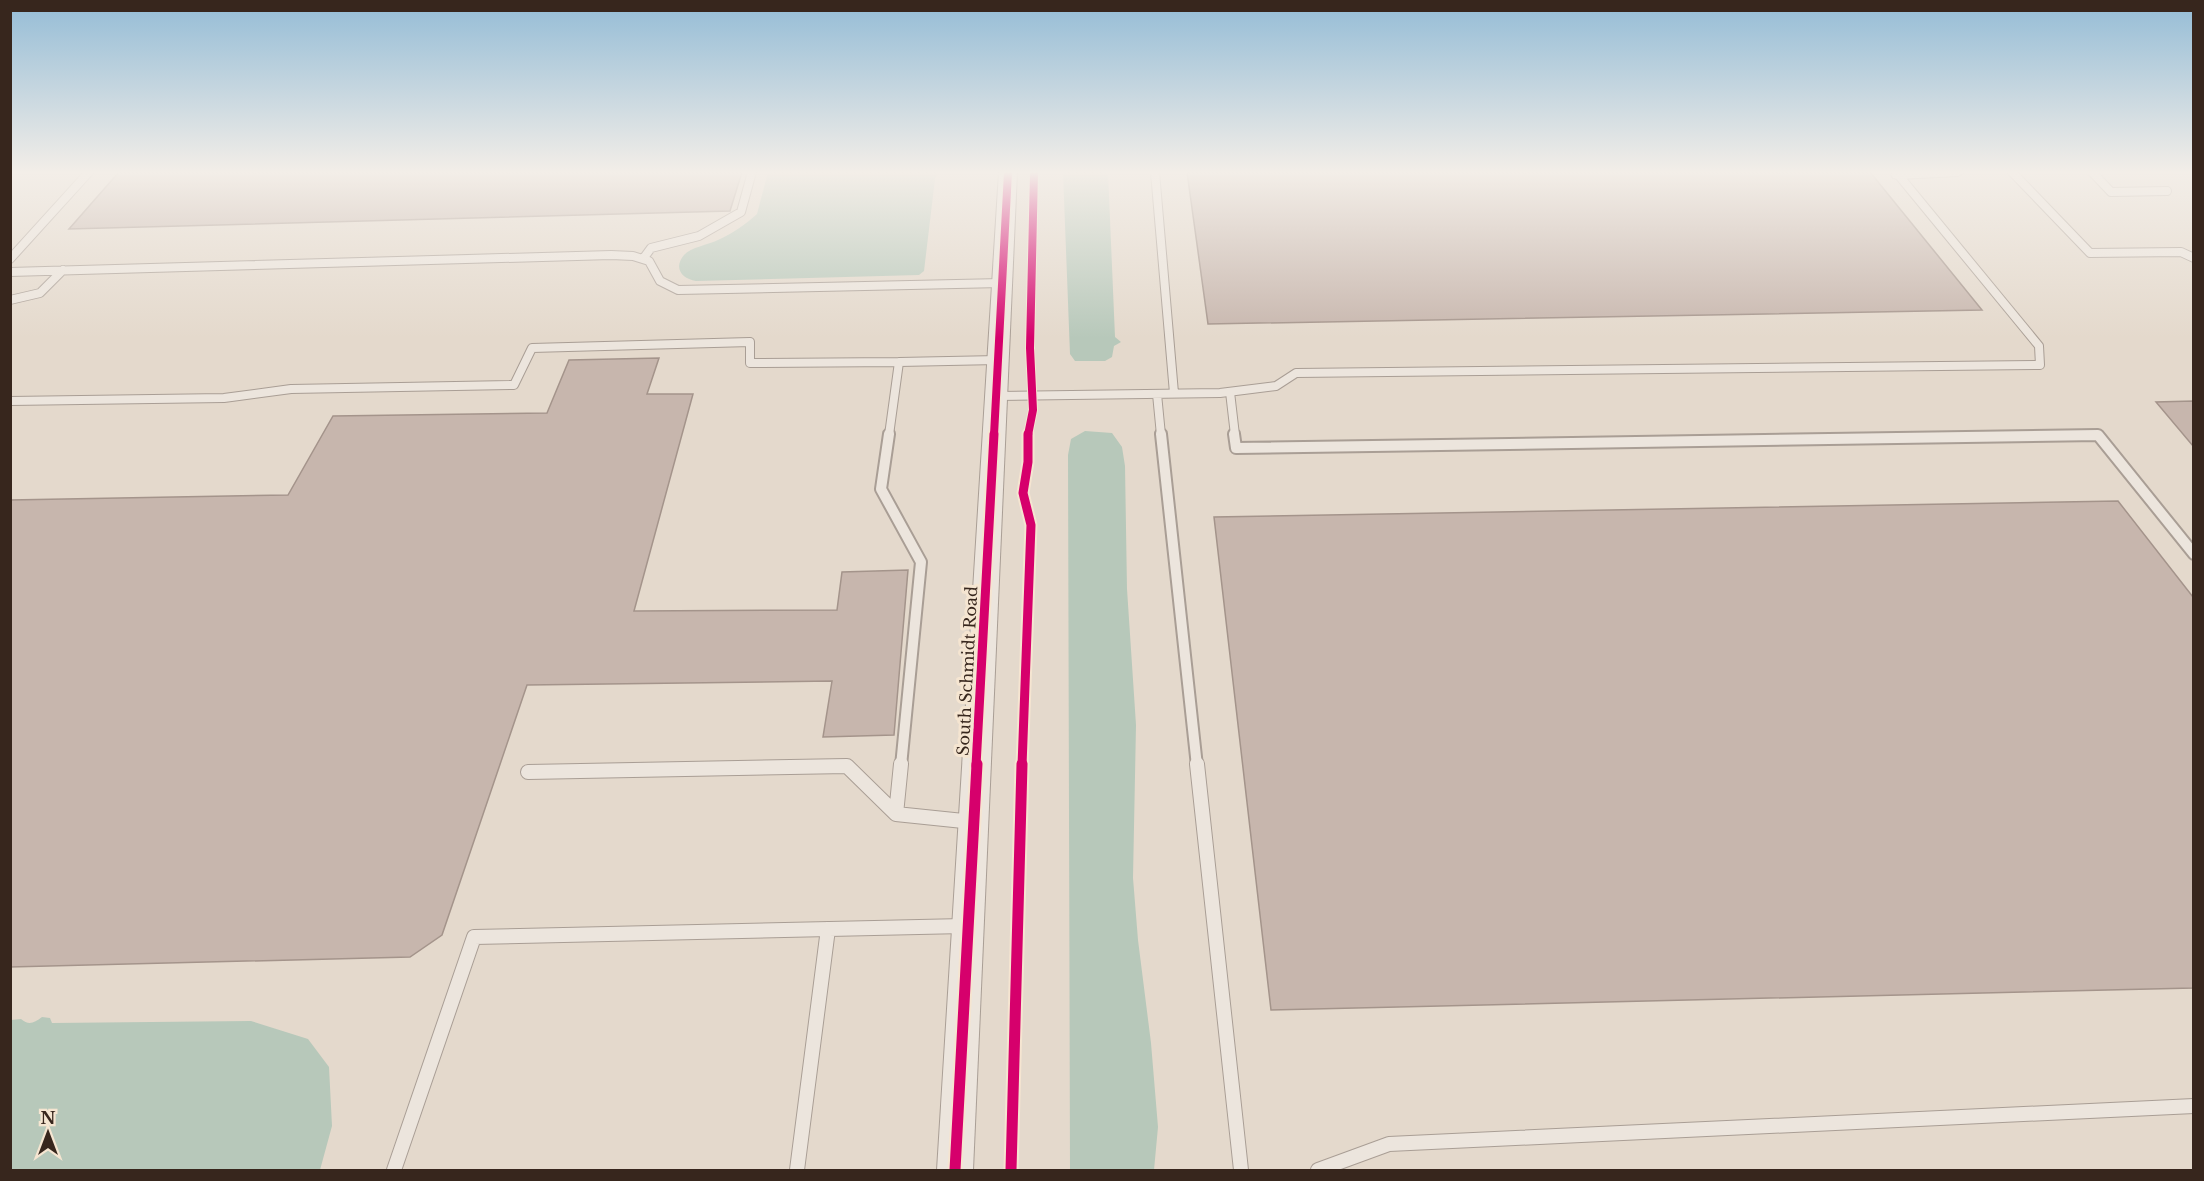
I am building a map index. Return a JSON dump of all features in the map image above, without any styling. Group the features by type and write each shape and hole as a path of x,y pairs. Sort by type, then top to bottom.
{"street":[{"name":"South Schmidt Road","path":"955,1170 1005,227"}],"lane":[{"path":"10,259 39,227"},
{"path":"643,259 651,248 680,244 699,238 717,227"},
{"path":"1160,227 1174,393"},
{"path":"996,396 1230,392 1276,386 1296,373 2040,365 2039,346 1941,227"},
{"path":"2065,227 2090,253 2181,252 2193,258"},
{"path":"10,272 611,255 649,261 660,281 678,290 1002,283"},
{"path":"10,300 40,293 63,270"},
{"path":"10,401 224,398 291,389 514,385 532,348 750,342 750,363 998,360"},
{"path":"896,814 921,562 881,489 899,362"},
{"path":"1230,392 1236,448 2098,435 2193,554"},
{"path":"1157,394 1240,1170"},
{"path":"528,772 847,766 896,814 973,822"},
{"path":"394,1170 474,937 968,926"},
{"path":"797,1170 828,929"},
{"path":"1318,1170 1389,1144 2193,1106"}],"shaded area":[{"path":"741,227 929,227 924,271 919,275 696,281 683,275 679,264 687,252 728,235"},
{"path":"1065,227 1110,227 1115,337 1121,342 1114,346 1112,357 1105,361 1075,361 1070,354"},
{"path":"1085,431 1112,433 1122,447 1125,466 1127,589 1136,725 1133,878 1158,1127 1154,1170 1070,1170 1068,455 1071,439"},
{"path":"42,1017 50,1018 52,1023 251,1021 308,1039 329,1067 332,1126 320,1170 11,1170 11,1020 21,1019 32,1023"}],"building":[{"path":"71,227 138,227 69,229"},
{"path":"1195,227 1915,227 1982,310 1208,324"},
{"path":"659,358 647,394 693,394 634,611 837,610 842,572 908,570 894,735 823,737 832,681 527,685 442,935 410,957 10,967 10,500 288,495 333,416 547,413 569,360"},
{"path":"2193,401 2193,446 2156,402"},
{"path":"2118,501 2193,597 2193,988 1271,1010 1214,517"}],"cycle path":[{"path":"955,1170 1005,227"},
{"path":"1011,1170 1023,711 1031,525 1023,493 1028,462 1027,441 1033,410 1030,348 1033,227"}]}
